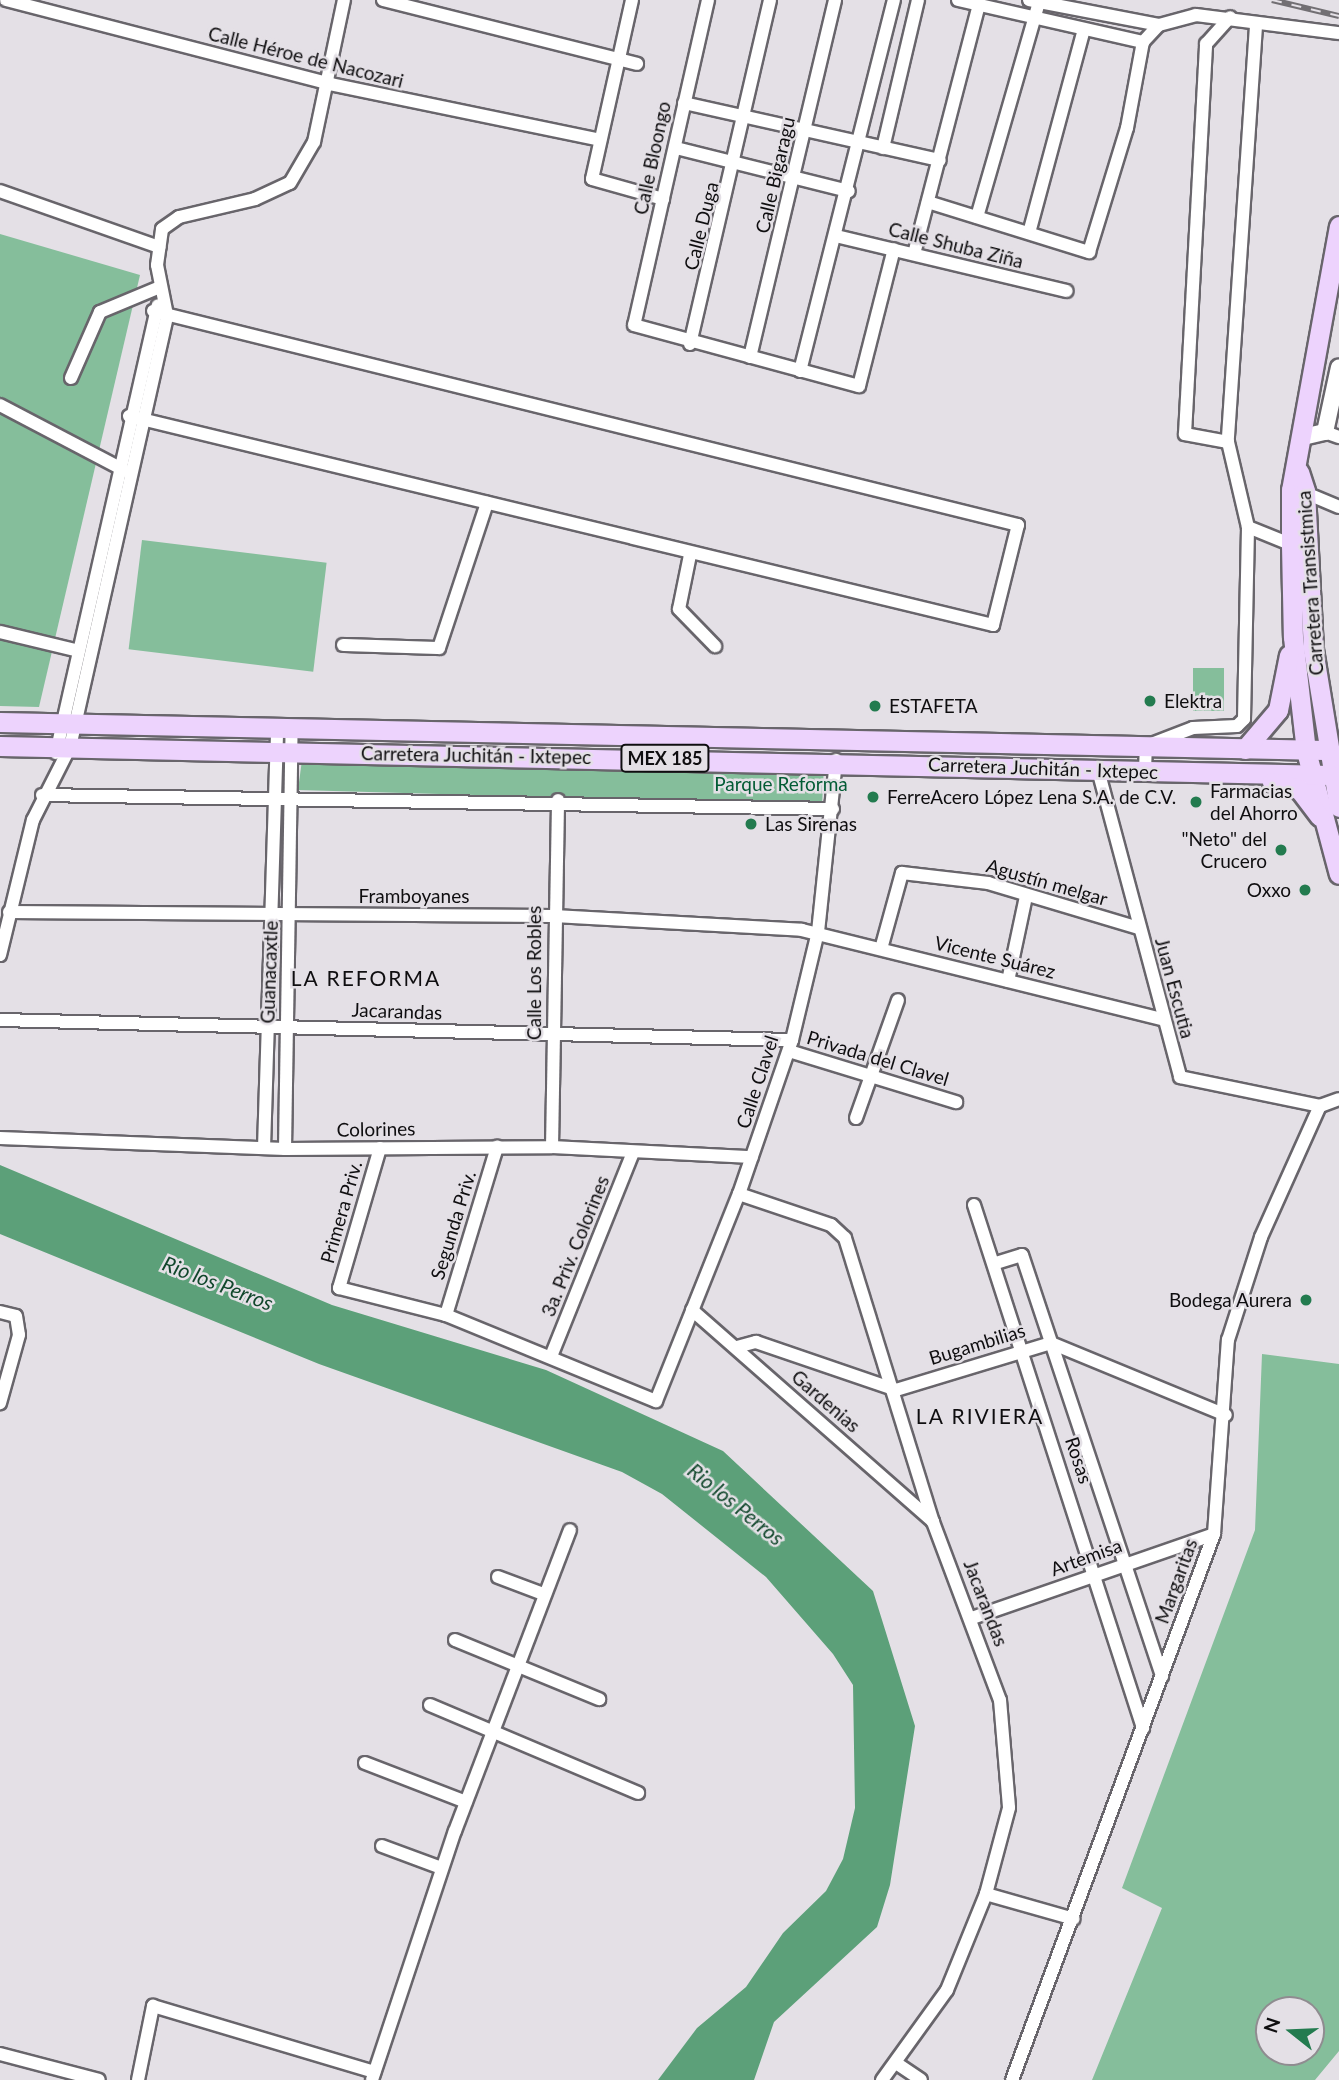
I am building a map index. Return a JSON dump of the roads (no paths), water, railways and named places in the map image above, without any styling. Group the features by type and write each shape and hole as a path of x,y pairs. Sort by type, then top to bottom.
{"main road":[{"name":"Carretera Transistmica","path":"1324,751 1293,637 1300,546 1299,484 1303,437 1309,387 1339,226"},
{"name":"Carretera Transistmica","path":"1300,546 1327,775 1325,824 1339,874"},
{"path":"1245,749 1278,710 1293,637"},
{"path":"1319,695 1339,721"},
{"name":"Carretera Juchitán - Ixtepec","path":"0,722 284,726 1324,751"},
{"name":"Carretera Juchitán - Ixtepec","path":"0,746 61,751 836,760 1248,775 1327,775"},
{"path":"1248,775 1299,789 1325,824"},
{"name":"Carretera Transistmica","path":"1327,775 1339,807"}],"street":[{"name":"Calle Héroe de Nacozari","path":"6,0 330,84 600,140"},
{"path":"0,955 9,912 42,795 61,751 75,680 130,471 167,314 161,292 159,247 162,229 179,217 255,200 290,183 314,142 330,84 344,0"},
{"path":"383,0 413,3 637,64"},
{"path":"632,0 592,180 663,199"},
{"name":"Calle Bloongo","path":"690,344 634,325 708,0"},
{"name":"Calle Duga","path":"690,344 737,163 770,0"},
{"name":"Calle Bigaragu","path":"750,357 797,178 835,0"},
{"path":"800,371 861,144 894,0"},
{"path":"883,148 918,0"},
{"path":"958,0 1143,42"},
{"path":"977,217 1034,19 1034,1 1160,25"},
{"path":"915,254 979,5"},
{"path":"928,202 1089,252 1127,128 1143,42 1160,25 1182,16 1230,17 1256,26 1339,33"},
{"path":"1228,442 1185,434 1206,44 1230,17"},
{"path":"1145,771 1146,746 1193,728 1237,726 1244,719 1248,527 1228,442 1256,26"},
{"path":"1029,233 1084,29"},
{"path":"684,103 940,160"},
{"path":"676,148 849,191"},
{"path":"0,191 159,247"},
{"name":"Calle Shuba Ziña","path":"836,236 1067,291"},
{"path":"690,344 750,357 859,387 894,249"},
{"path":"75,680 75,650 153,311 161,292"},
{"path":"71,378 100,312 161,292"},
{"path":"129,416 690,555 993,625 1018,525 153,311"},
{"path":"1303,437 1332,435 1339,367"},
{"path":"0,405 117,468 130,471"},
{"path":"1299,484 1339,507"},
{"path":"343,645 439,648 486,503"},
{"path":"1248,527 1300,546"},
{"path":"690,555 679,609 715,646"},
{"path":"0,632 75,650"},
{"path":"284,726 285,752"},
{"name":"Guanacaxtle","path":"264,1148 264,1026 274,796 285,752"},
{"name":"Guanacaxtle","path":"285,752 291,796 285,1149"},
{"name":"Calle Clavel","path":"552,1354 656,1401 739,1194 790,1046 818,932 836,760"},
{"name":"Juan Escutia","path":"1098,770 1162,1019 1182,1079 1320,1106"},
{"path":"42,795 558,800 833,808"},
{"name":"Calle Los Robles","path":"552,1147 558,800"},
{"name":"Agustín melgar","path":"881,949 902,873 988,883 1139,929"},
{"path":"1008,981 1026,895"},
{"name":"Framboyanes","path":"9,912 554,916 818,932"},
{"name":"Vicente Suárez","path":"818,932 1162,1019"},
{"path":"856,1118 898,1000"},
{"name":"Jacarandas","path":"0,1020 286,1026 790,1046"},
{"name":"Privada del Clavel","path":"790,1046 871,1076 956,1101"},
{"path":"1320,1106 1339,1099"},
{"name":"Margaritas","path":"1012,2080 1074,1919 1214,1534 1226,1415 1228,1340 1261,1237 1320,1106"},
{"name":"Colorines","path":"0,1138 285,1149 552,1147 752,1157"},
{"name":"Segunda Priv.","path":"446,1315 497,1147"},
{"name":"Primera Priv.","path":"380,1148 339,1287 446,1315"},
{"name":"3a. Priv. Colorines","path":"552,1354 633,1153"},
{"name":"Jacarandas","path":"739,1194 840,1232 896,1390 933,1522 972,1618 1000,1700 1009,1808 986,1894 947,1990 882,2080"},
{"name":"Rosas","path":"974,1205 1024,1348 1143,1728"},
{"name":"Rosas","path":"996,1263 1022,1255 1162,1676"},
{"name":"Gardenias","path":"692,1310 933,1522"},
{"path":"0,1312 16,1316 19,1335 0,1403"},
{"path":"446,1315 552,1354"},
{"path":"737,1348 756,1342 896,1390"},
{"name":"Bugambilias","path":"896,1390 1024,1348 1051,1343 1226,1415"},
{"path":"138,2080 153,2006 373,2076 441,1868 490,1732 570,1530"},
{"name":"Artemisa","path":"972,1618 1124,1563 1214,1534"},
{"path":"498,1577 543,1594"},
{"path":"455,1640 599,1699"},
{"path":"430,1705 638,1793"},
{"path":"365,1763 466,1802"},
{"path":"382,1846 441,1868"},
{"path":"986,1894 1074,1919"},
{"path":"0,2054 99,2080"},
{"path":"896,2063 921,2080"}],"water":[{"name":"Rio los Perros","path":"0,1165 332,1305 546,1370 723,1451 873,1591 915,1726 890,1885 877,1927 774,2022 754,2080 658,2080 697,2028 746,1987 783,1933 826,1891 843,1859 855,1808 853,1685 833,1654 766,1577 662,1494 622,1472 319,1364 0,1234"}],"railway":[{"path":"1272,0 1339,16"}],"place":[{"name":"Elektra","path":"1150,701"},
{"name":"ESTAFETA","path":"875,706"},
{"name":"FerreAcero López Lena S.A. de C.V.","path":"873,797"},
{"name":"Farmacias del Ahorro","path":"1196,802"},
{"name":"Las Sirenas","path":"751,824"},
{"name":"\"Neto\" del Crucero","path":"1281,850"},
{"name":"Oxxo","path":"1305,890"},
{"name":"Bodega Aurera","path":"1306,1300"}],"district":[{"name":"LA REFORMA","path":"366,978"},
{"name":"LA RIVIERA","path":"980,1416"}],"park label":[{"name":"Parque Reforma","path":"781,784"}]}
